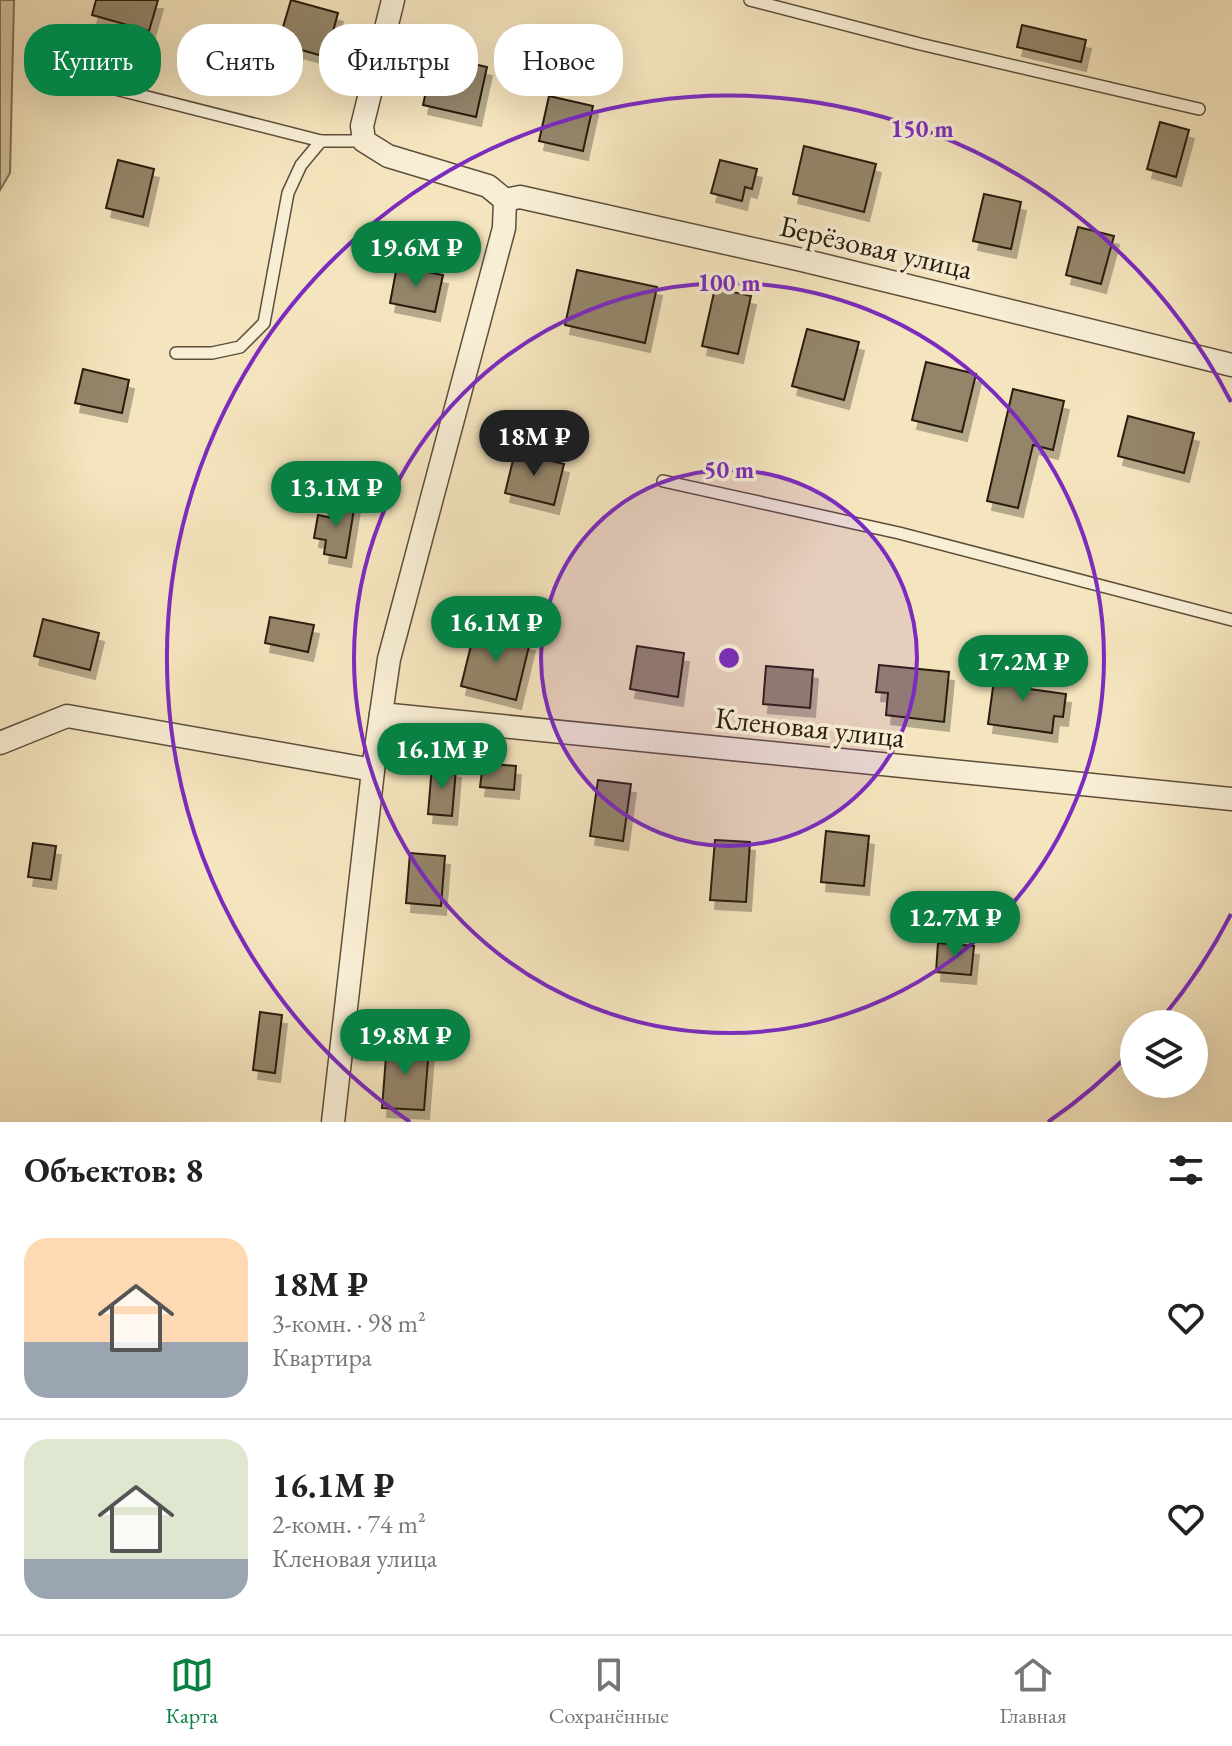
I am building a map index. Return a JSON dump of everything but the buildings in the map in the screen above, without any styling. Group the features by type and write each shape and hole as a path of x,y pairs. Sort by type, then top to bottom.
{"street":[{"path":"333,1122 373,770 389,659 504,228 505,200 488,186 388,156 364,141 362,126 393,0"},
{"name":"Берёзовая улица","path":"505,200 520,197 802,260 1232,365"},
{"name":"Кленовая улица","path":"381,714 1232,799"},
{"path":"0,743 67,716 373,770"}],"lane":[{"path":"750,0 920,44 1199,109"},
{"path":"143,96 321,141 364,141"},
{"path":"176,353 212,353 240,347 264,323 288,193 301,165 321,141"},
{"path":"663,481 899,533 1232,620"}],"shaded area":[{"path":"0,0 14,0 10,173 0,190"}]}
